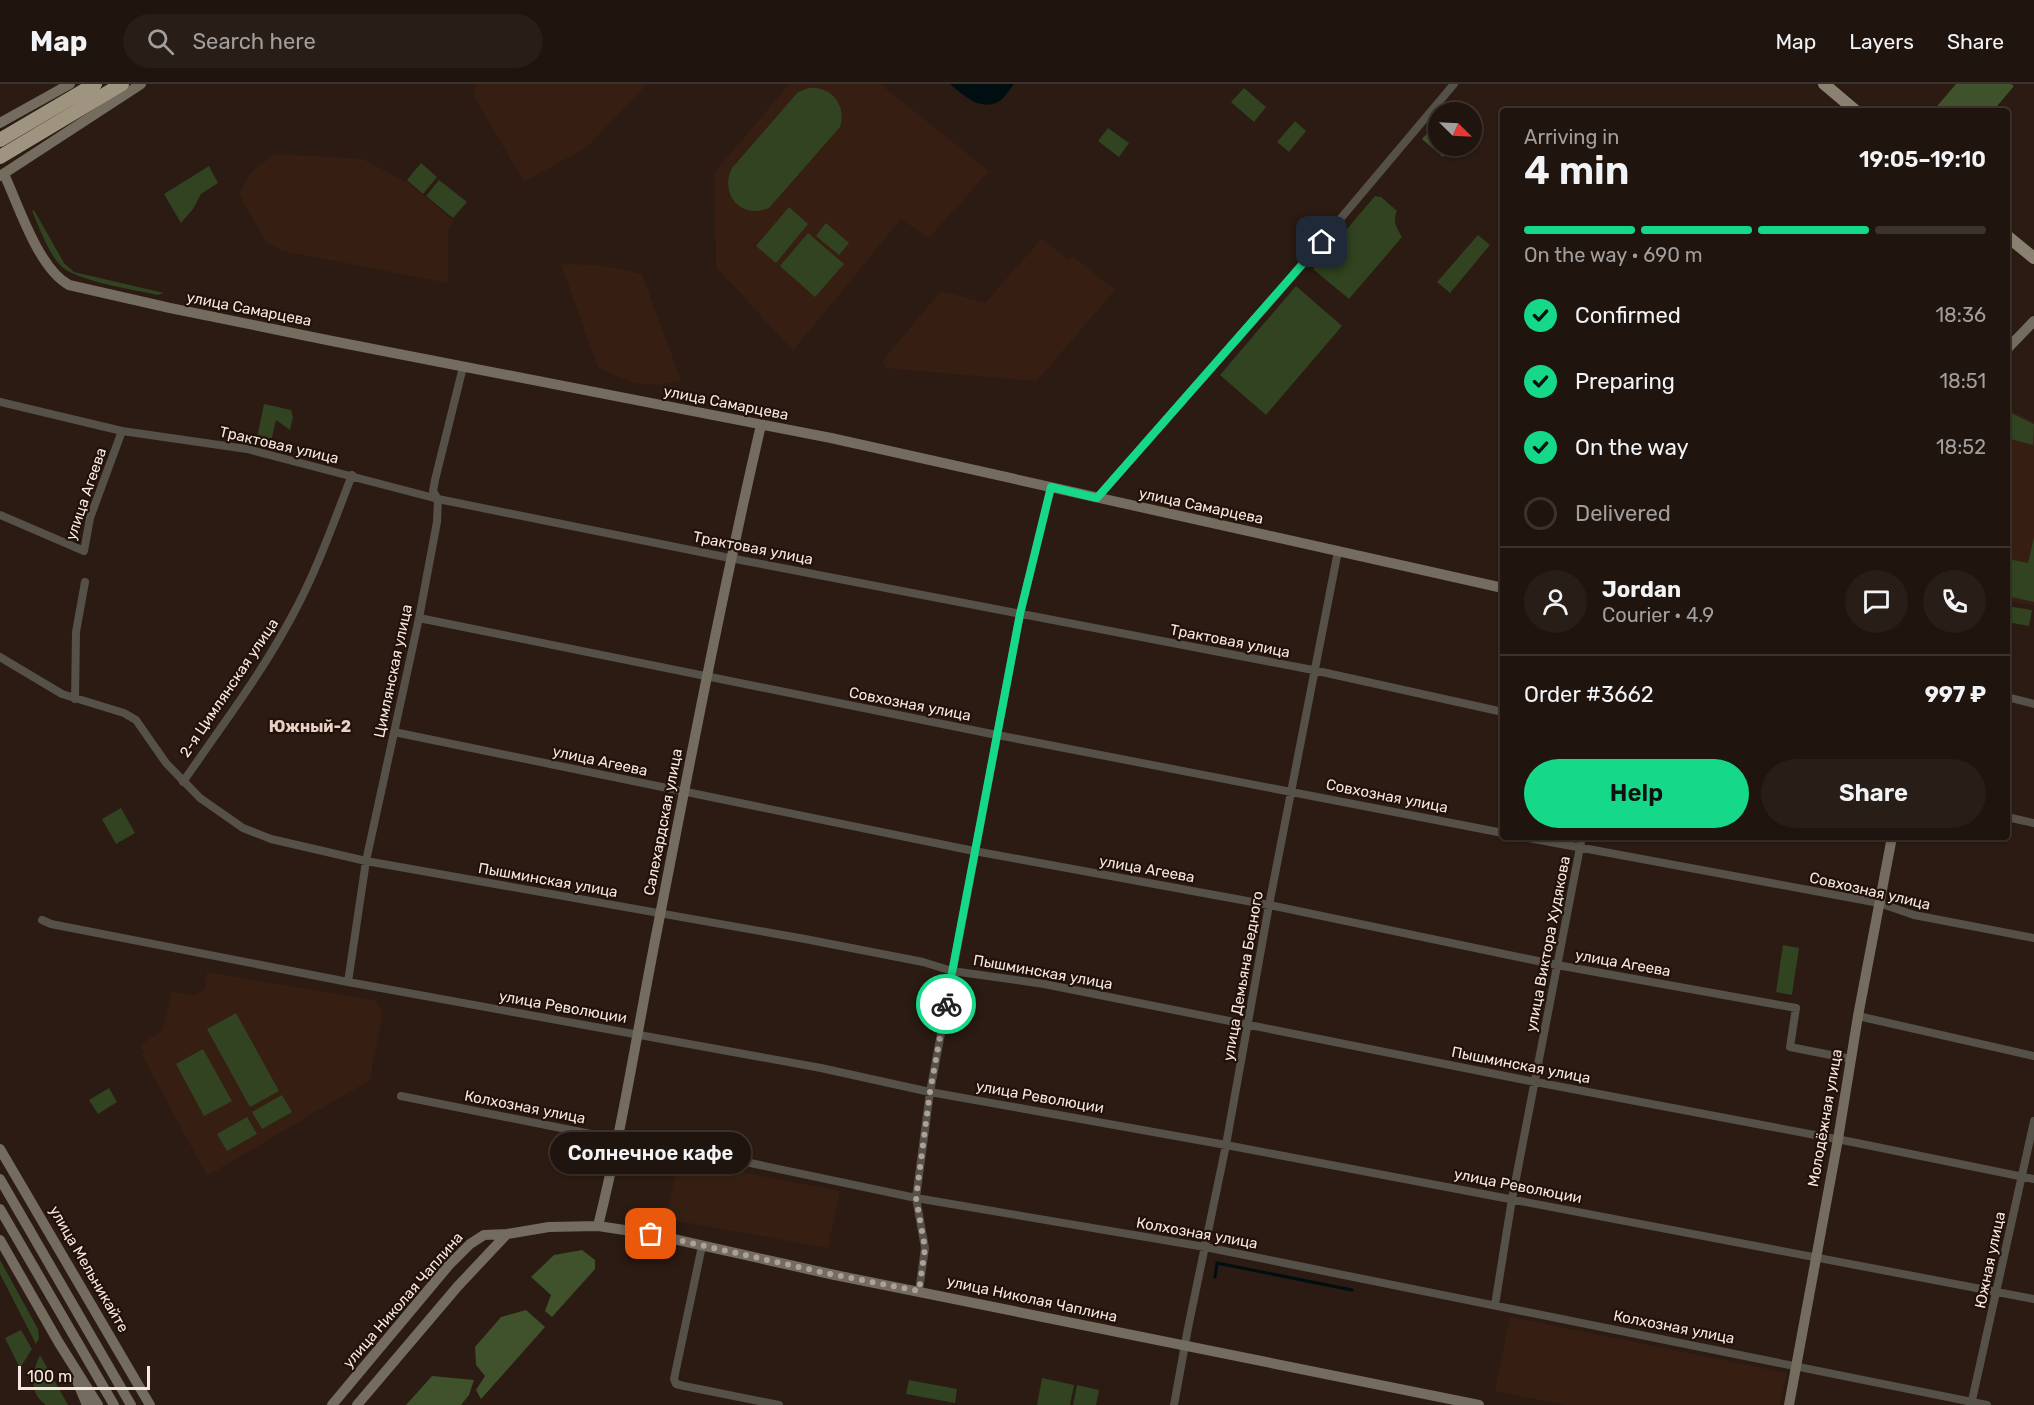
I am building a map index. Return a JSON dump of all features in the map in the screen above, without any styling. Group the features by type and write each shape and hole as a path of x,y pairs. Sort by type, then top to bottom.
{"highway":[{"path":"0,140 95,84"},
{"path":"0,157 122,84"}],"main road":[{"path":"1824,84 1852,108"},
{"path":"2010,238 2034,258"}],"street":[{"path":"0,123 70,84"},
{"path":"2,175 141,84"},
{"path":"1097,498 1277,294 1455,84"},
{"name":"улица Самарцева","path":"2,175 42,257 55,276 69,285 194,313 831,438 1500,587"},
{"path":"2010,346 2034,321"},
{"name":"Цимлянская улица","path":"348,982 366,861 419,618 436,522 438,499 434,491 435,480 463,367"},
{"name":"Трактовая улица","path":"0,402 122,431 247,449 438,499 730,558 1313,670 1500,711"},
{"name":"Салехардская улица","path":"598,1226 619,1138 683,792 730,558 761,425"},
{"name":"улица Агеева","path":"0,515 84,551 90,518 122,431"},
{"name":"2-я Цимлянская улица","path":"183,782 274,649 313,576 352,475"},
{"path":"919,1291 925,1248 916,1198 930,1092 1020,614 1051,487"},
{"name":"улица Демьяна Бедного","path":"1174,1405 1226,1144 1313,670 1338,551"},
{"path":"75,699 76,632 85,582"},
{"name":"Совхозная улица","path":"419,618 707,677 1500,832"},
{"name":"Пышминская улица","path":"0,657 62,694 124,713 136,720 166,763 183,782 228,818 257,835 366,861 817,941 923,962 952,971 1044,984 2034,1179"},
{"path":"2010,698 2034,704"},
{"name":"улица Агеева","path":"394,732 974,851 1269,905 1557,965 1796,1008 1790,1047 1851,1059"},
{"path":"2010,818 2034,823"},
{"name":"Совхозная улица","path":"1539,840 1879,903 1914,915 2034,938"},
{"name":"улица Виктора Худякова","path":"1496,1305 1512,1199 1581,840"},
{"name":"Молодёжная улица","path":"1789,1405 1891,840"},
{"name":"улица Революции","path":"42,920 62,927 348,982 822,1068 930,1092 1226,1144 2034,1299"},
{"path":"1858,1016 2034,1056"},
{"name":"Колхозная улица","path":"401,1096 676,1151 736,1160 916,1198 1205,1247 1796,1366 1971,1404 1987,1405"},
{"name":"Южная улица","path":"1971,1404 2034,1121"},
{"name":"улица Мельникайте","path":"0,1149 150,1405"},
{"path":"0,1179 130,1405"},
{"path":"0,1209 114,1405"},
{"name":"улица Николая Чаплина","path":"332,1405 464,1249 484,1235 507,1234 549,1227 598,1226 651,1234 830,1274 1479,1405"},
{"path":"357,1405 458,1286 507,1234"},
{"path":"0,1239 59,1343 98,1405"},
{"path":"702,1245 674,1379 676,1384 779,1405"},
{"path":"59,1343 87,1405"}],"shaded area":[{"path":"476,84 647,84 587,147 524,182 473,95"},
{"path":"789,84 880,84 989,171 929,238 901,219 793,351 716,267 714,173"},
{"path":"950,84 1014,84 1000,101 984,105 966,97"},
{"path":"275,154 363,159 410,184 454,221 448,230 448,283 282,251 266,242 239,194 251,172"},
{"path":"1042,238 1068,260 1073,256 1115,290 1037,381 885,368 883,360 941,291 985,303"},
{"path":"561,264 601,265 642,274 681,380 658,385 634,383 598,368"},
{"path":"2010,410 2034,422 2034,606 2010,602"},
{"path":"207,972 374,1000 383,1011 370,1080 207,1176 142,1055 145,1053 140,1045 163,1030 171,991 194,996 205,989"},
{"path":"678,1160 840,1191 828,1248 666,1219"},
{"path":"1510,1317 1787,1373 1780,1405 1565,1405 1495,1391"}],"green space":[{"path":"1956,84 2011,84 2014,86 1996,108 1936,108"},
{"path":"809,88 824,90 835,98 841,111 840,127 769,208 759,211 742,207 735,202 728,187 732,168 798,92"},
{"path":"1244,88 1266,107 1254,122 1231,102"},
{"path":"1295,121 1306,131 1289,152 1277,142"},
{"path":"1108,128 1129,143 1119,157 1098,141"},
{"path":"1428,132 1428,144 1422,139"},
{"path":"421,163 437,177 423,194 407,180"},
{"path":"209,166 218,183 201,194 193,209 181,223 164,194"},
{"path":"439,180 467,202 453,218 426,196"},
{"path":"1375,196 1381,197 1397,211 1395,221 1402,237 1349,299 1313,269"},
{"path":"789,207 808,224 776,263 756,246"},
{"path":"34,210 64,263 74,272 164,293 158,295 106,284 67,271 56,260 48,246 32,211"},
{"path":"826,223 849,243 839,255 816,236"},
{"path":"808,233 844,264 815,297 780,266"},
{"path":"1478,235 1490,245 1450,293 1437,282"},
{"path":"1296,286 1342,326 1266,415 1220,375"},
{"path":"264,404 291,410 293,417 290,430 276,420 270,446 256,443"},
{"path":"2011,413 2034,424 2033,445 2010,439"},
{"path":"2034,537 2034,602 2010,597 2010,559 2028,563"},
{"path":"2010,606 2032,610 2029,626 2010,623"},
{"path":"121,808 135,833 116,844 102,819"},
{"path":"1783,945 1799,948 1792,995 1776,992"},
{"path":"236,1013 279,1091 250,1107 207,1029"},
{"path":"203,1049 232,1101 204,1116 176,1064"},
{"path":"109,1088 117,1102 98,1114 89,1100"},
{"path":"282,1095 292,1112 262,1129 252,1112"},
{"path":"247,1117 257,1134 227,1151 217,1134"},
{"path":"582,1250 595,1260 595,1269 552,1317 545,1311 551,1295 531,1277 554,1255"},
{"path":"0,1260 38,1329 39,1338 36,1344 0,1274"},
{"path":"526,1310 545,1327 481,1399 476,1390 485,1376 476,1365 475,1347 501,1317"},
{"path":"21,1330 32,1349 20,1368 5,1338"},
{"path":"40,1355 68,1405 46,1405 36,1395 33,1382"},
{"path":"432,1376 474,1380 469,1395 461,1405 406,1405"},
{"path":"1042,1378 1074,1385 1070,1405 1037,1405"},
{"path":"909,1380 957,1389 955,1403 906,1394"},
{"path":"1077,1385 1099,1390 1096,1405 1073,1405"}],"waterway":[{"path":"1215,1277 1217,1263 1352,1290"}],"way so far":[{"path":"651,1234 830,1274 919,1291 925,1248 916,1198 930,1092 946,1004"}],"place":[{"name":"Солнечное кафе","path":"651,1234"}],"district":[{"name":"Южный-2","path":"310,726"}],"route":[{"path":"946,1004 1020,614 1051,487 1097,498 1322,242"}]}
